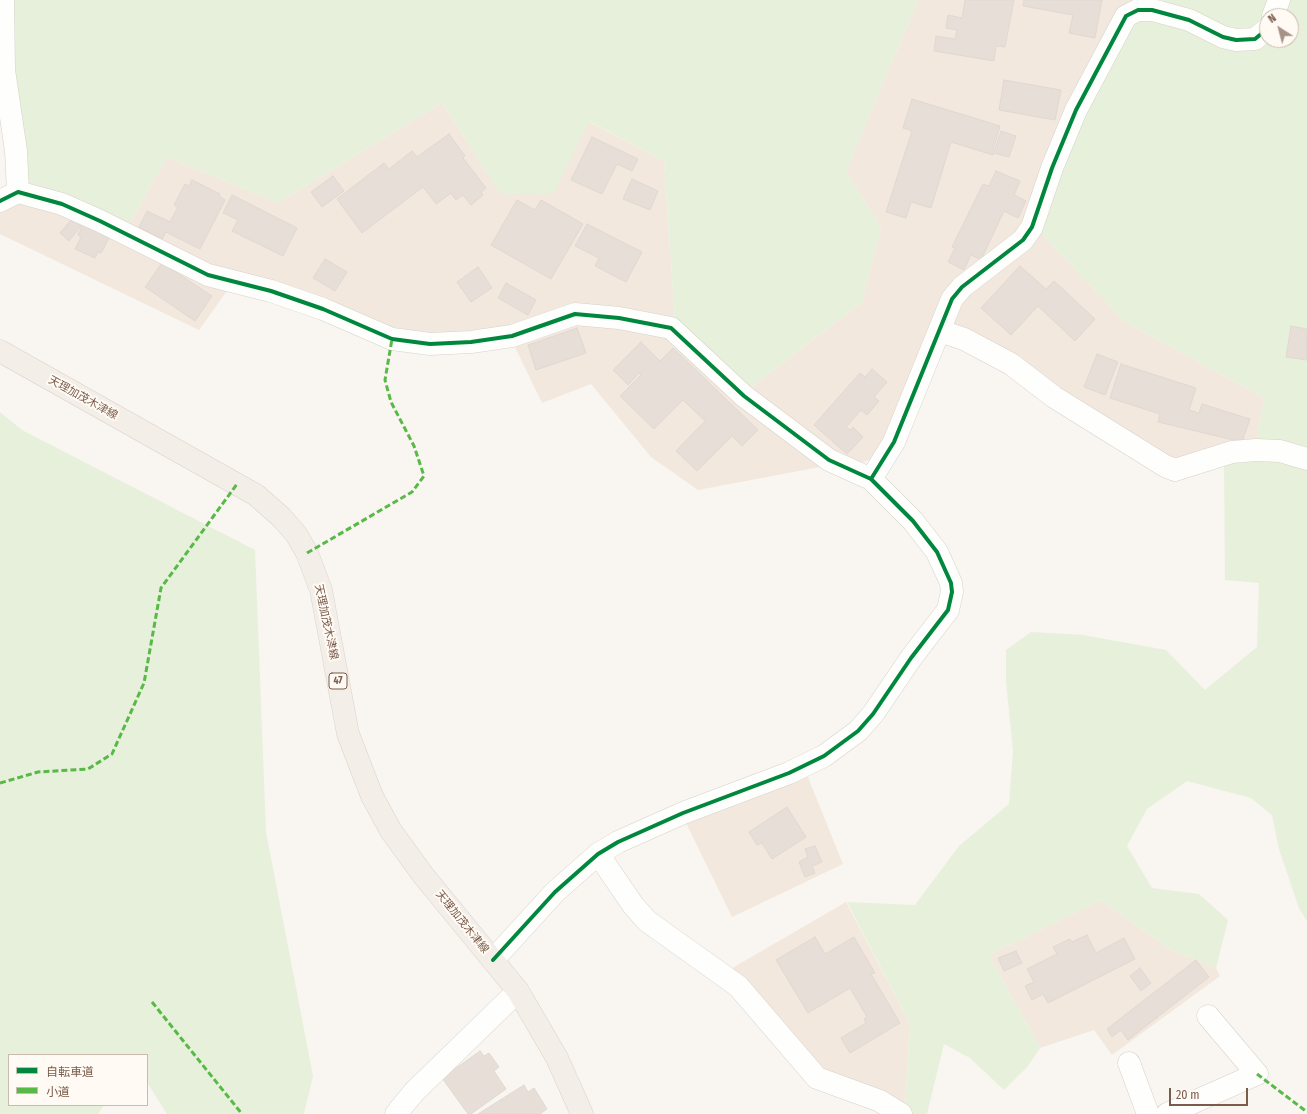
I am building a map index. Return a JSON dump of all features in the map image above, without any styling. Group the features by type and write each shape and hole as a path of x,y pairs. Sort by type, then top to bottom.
{"main road":[{"name":"天理加茂木津線","path":"0,351 256,495 269,505 296,534 307,553 321,590 348,734 372,796 392,831 423,875 518,991 557,1058 582,1114"}],"street":[{"path":"3,0 4,70 16,151 9,196 62,204 100,220 208,275 271,291 308,304 392,339 430,344 478,341 512,336 575,314 619,318 671,328 744,396 829,460 871,480 913,521 928,538 948,574 952,592 948,610 873,714 858,731 817,759 789,773 683,813 618,842 598,854 555,892 493,960"},
{"path":"871,480 894,442 952,299 962,287 1023,240 1032,227 1052,168 1076,110 1126,16 1138,10 1152,10 1189,20 1224,37 1236,40 1255,39 1259,36"},
{"path":"940,331 964,339 1011,364 1054,397 1165,466 1175,470 1232,452 1256,450 1280,451 1307,459"},
{"path":"598,854 633,905 647,921 738,986 817,1078 880,1101 901,1114"},
{"path":"396,1114 414,1092 518,991"},
{"path":"1167,1114 1257,1074 1208,1016"},
{"path":"1129,1063 1148,1114"}],"shaded area":[{"path":"918,0 1148,0 1023,223 1016,234 975,265 885,438 871,459 860,463 848,459 818,442 749,389 862,302 881,227 846,171"},
{"path":"442,103 501,194 588,121 664,161 675,320 509,328 431,336 394,331 211,267 128,226 167,157 278,203"},
{"path":"18,200 59,212 229,288 199,330 0,234 0,210"},
{"path":"1039,231 1124,321 1264,398 1256,444 1175,463 953,326 959,303"},
{"path":"576,322 667,335 825,466 698,490 651,457 591,384 542,403 513,343"},
{"path":"807,775 843,864 732,917 686,823"},
{"path":"1101,900 1171,950 1216,968 1220,976 1112,1055 1094,1030 1040,1048 989,955"},
{"path":"846,902 910,1024 905,1107 822,1071 729,970"}],"green space":[{"path":"11,0 918,0 846,171 881,227 862,302 749,389 675,320 664,161 589,121 554,193 501,194 442,103 278,203 167,157 128,226 30,184 25,174 12,81"},
{"path":"1162,0 1268,0 1265,8 1259,8 1258,25 1252,30 1237,31 1165,3"},
{"path":"1287,0 1307,0 1307,453 1256,444 1264,398 1124,321 1039,231 1083,113 1131,22 1140,18 1259,38 1259,48 1299,48 1299,8 1284,8"},
{"path":"0,412 22,430 255,550 266,832 313,1076 304,1114 167,1114 148,1084 148,1054 8,1054 8,1106 103,1106 98,1114 0,1114"},
{"path":"1245,457 1307,465 1307,921 1299,908 1279,849 1272,815 1251,798 1187,781 1147,809 1127,846 1152,888 1199,894 1228,920 1216,968 1171,950 1101,900 989,955 1040,1048 1028,1066 1004,1090 970,1058 944,1044 927,1114 912,1114 905,1107 910,1024 847,902 915,905 959,846 1009,804 1013,751 1006,681 1006,650 1031,632 1083,635 1166,650 1205,690 1257,647 1259,583 1225,580 1224,461"}],"building":[{"path":"965,0 1014,0 1005,47 996,46 994,61 934,51 936,36 955,39 957,30 946,28 948,15 962,18"},
{"path":"1024,0 1102,0 1095,38 1069,33 1073,15 1023,6"},
{"path":"1004,80 1061,90 1055,120 999,110"},
{"path":"912,99 1000,126 993,150 995,150 1001,131 1016,136 1009,157 993,153 993,155 951,142 931,208 911,202 906,218 886,212 912,131 903,128"},
{"path":"449,134 465,156 463,158 486,188 481,192 483,195 471,205 463,195 456,200 451,193 436,204 423,187 362,233 337,199 384,163 389,169 412,151 417,157"},
{"path":"592,137 638,159 632,171 617,164 602,194 571,180"},
{"path":"996,171 1020,181 1014,195 1026,201 1018,218 1004,211 981,260 971,255 964,270 948,262 955,248 952,247 983,184 989,186"},
{"path":"333,176 344,191 322,207 311,192"},
{"path":"632,179 658,191 650,210 623,199"},
{"path":"192,180 220,194 219,196 225,200 200,249 166,232 162,239 139,227 147,211 170,222 178,207 174,205 185,184 189,186"},
{"path":"232,195 297,228 283,256 232,231 238,220 223,213"},
{"path":"517,200 535,210 541,200 583,224 551,279 491,245"},
{"path":"72,219 81,226 69,241 60,233"},
{"path":"83,224 110,236 101,253 98,252 95,258 75,249 81,237 78,235"},
{"path":"587,224 642,252 626,282 595,266 599,258 575,246"},
{"path":"325,259 347,272 335,291 313,278"},
{"path":"162,263 212,296 195,321 145,287"},
{"path":"1020,266 1046,289 1054,281 1095,319 1075,341 1038,306 1011,335 981,308"},
{"path":"478,267 492,288 471,302 457,282"},
{"path":"506,283 536,300 528,315 498,298"},
{"path":"1291,326 1307,329 1307,360 1286,357"},
{"path":"577,328 586,353 536,370 528,345"},
{"path":"641,342 660,361 673,348 758,430 742,446 732,436 697,471 676,451 705,421 683,400 654,429 620,396 641,375 639,373 628,385 613,370"},
{"path":"1097,354 1118,362 1105,395 1084,387"},
{"path":"1121,364 1196,388 1189,410 1199,413 1202,404 1250,419 1242,442 1158,422 1160,414 1110,398"},
{"path":"872,369 887,382 874,397 879,401 867,415 861,410 846,427 850,430 853,427 863,437 847,454 814,425 860,373 865,377"},
{"path":"787,807 806,837 772,859 762,843 757,845 749,832"},
{"path":"815,846 822,862 812,866 815,873 805,877 799,862 808,857 805,849"},
{"path":"1087,935 1096,953 1124,938 1135,959 1048,1003 1043,994 1032,1000 1025,986 1034,982 1027,969 1057,954 1053,947 1070,939 1072,942"},
{"path":"815,937 825,954 854,937 875,973 871,974 900,1023 850,1053 841,1038 866,1023 864,1019 867,1017 850,988 808,1013 776,960"},
{"path":"1016,951 1022,963 1004,971 998,958"},
{"path":"1196,960 1209,977 1128,1040 1121,1030 1112,1037 1107,1029"},
{"path":"1140,968 1151,983 1141,991 1130,976"},
{"path":"480,1051 484,1056 489,1053 499,1067 494,1071 506,1089 471,1114 468,1114 442,1078"},
{"path":"524,1085 528,1092 534,1088 547,1109 540,1114 478,1114"}],"marked path":[{"path":"307,553 412,492 424,476 414,446 391,402 385,380 392,339"},
{"path":"0,783 38,772 88,769 112,754 144,683 161,588 237,484"},
{"path":"152,1002 242,1114"},
{"path":"1257,1074 1307,1112"}],"cycle path":[{"path":"871,479 894,442 952,299 962,287 1023,240 1032,227 1052,168 1076,110 1126,16 1138,10 1152,10 1189,20 1223,37 1236,40 1255,39 1259,36"},
{"path":"0,201 18,192 62,204 100,221 208,275 271,291 323,309 392,339 430,344 471,342 512,336 575,314 619,318 671,328 744,396 829,460 871,479 913,521 937,552 951,583 952,592 948,610 911,658 873,714 858,731 824,756 789,773 683,813 618,842 598,854 555,892 493,960"}]}
